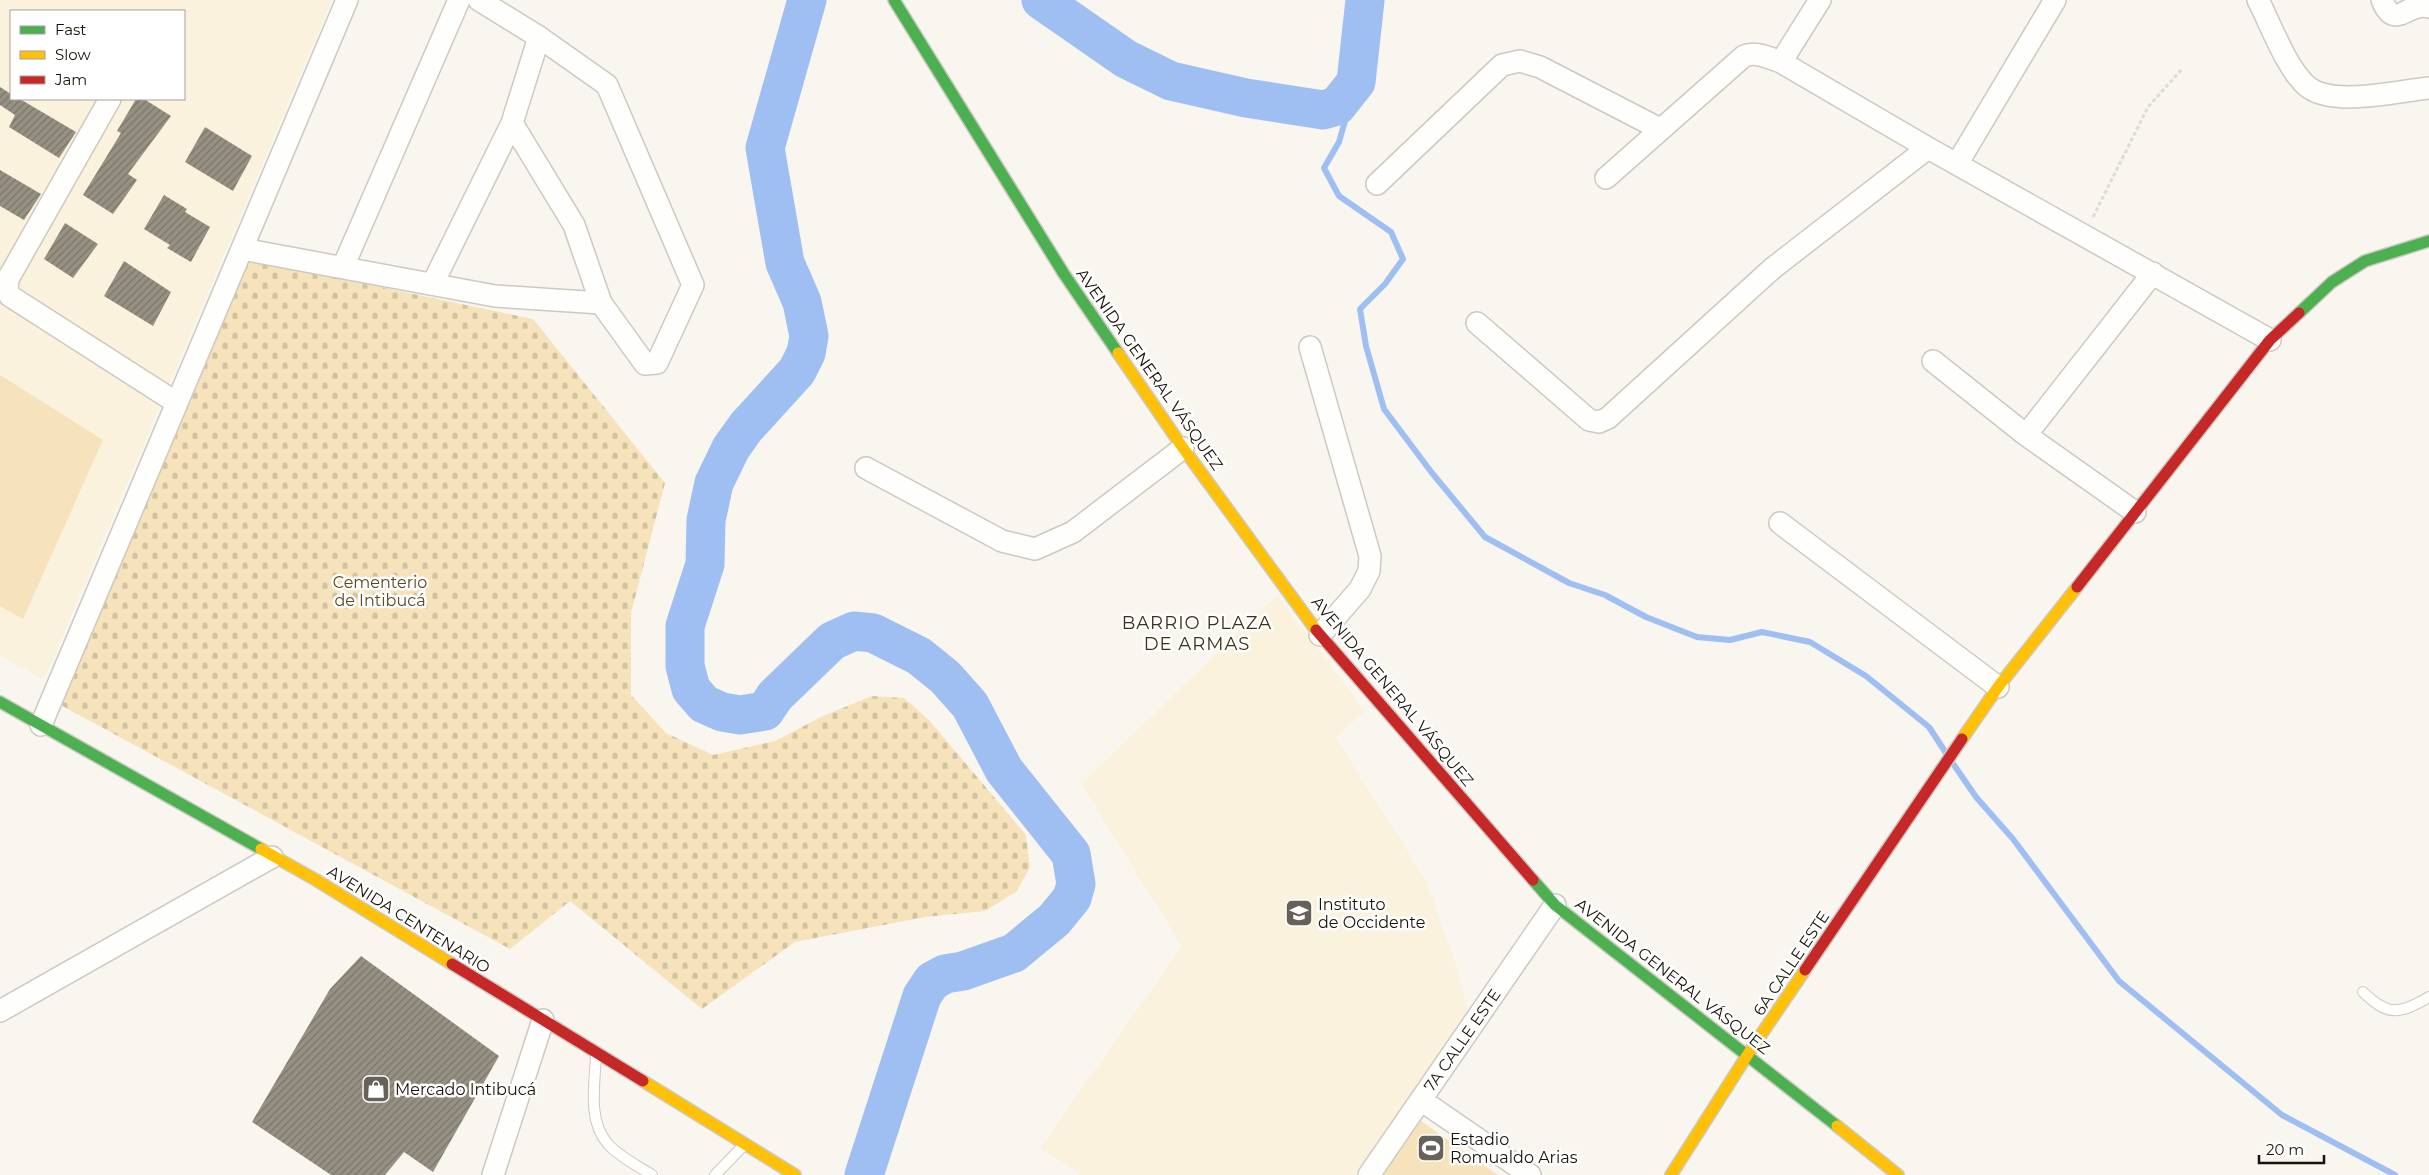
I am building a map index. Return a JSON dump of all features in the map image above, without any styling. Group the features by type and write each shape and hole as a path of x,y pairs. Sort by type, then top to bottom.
{"street":[{"path":"41,725 347,0"},
{"path":"343,268 459,0"},
{"path":"480,0 540,37 607,85 693,285 657,363 645,364 601,303 574,226 512,123"},
{"name":"AVENIDA GENERAL VÁSQUEZ","path":"894,0 1064,274 1184,448 1320,634 1555,905 1748,1054 1898,1175"},
{"path":"1781,62 1820,0"},
{"path":"1957,164 2055,0"},
{"path":"2258,0 2292,67 2308,86 2324,95 2353,96 2429,88"},
{"path":"2382,0 2386,10 2391,14 2396,14 2417,4 2429,7"},
{"path":"433,283 512,123 540,37"},
{"path":"1606,178 1744,56 1758,54 1781,62 1928,148 2270,340"},
{"path":"1377,184 1502,64 1520,61 1540,67 1660,129"},
{"path":"109,100 8,280 7,289 10,296 177,403"},
{"path":"1477,323 1589,420 1599,422 1608,418 1773,268 1928,148"},
{"name":"6A CALLE ESTE","path":"1671,1175 1748,1054 1998,687 2270,340 2332,282 2365,261 2429,241"},
{"path":"242,249 495,296 601,303"},
{"path":"2026,435 2153,273"},
{"path":"1310,348 1370,556 1369,571 1360,589 1320,634"},
{"path":"1933,361 2026,435 2135,512"},
{"path":"866,468 1002,541 1035,549 1073,532 1184,448"},
{"path":"1780,522 1998,687"},
{"name":"AVENIDA CENTENARIO","path":"0,702 272,857 316,880 795,1175"},
{"path":"0,1011 272,857"},
{"name":"7A CALLE ESTE","path":"1369,1175 1555,905"},
{"path":"493,1175 543,1020"},
{"path":"1421,1100 1530,1175"}],"lane":[{"path":"2363,992 2385,1010 2395,1012 2408,1009 2429,997"},
{"path":"596,1053 594,1116 599,1130 608,1145 652,1175"},
{"path":"714,1175 745,1144"}],"path":[{"path":"2084,235 2148,107 2182,68"}],"shaded area":[{"path":"0,0 332,0 44,680 0,656"},
{"name":"Instituto de Occidente","path":"1277,595 1365,711 1336,738 1425,879 1456,965 1467,1007 1465,1023 1359,1175 1078,1175 1079,1173 1040,1148 1182,946 1081,784"}],"green space":[{"name":"Cementerio de Intibucá","path":"247,259 533,319 665,483 631,613 631,695 666,733 713,755 775,741 823,716 872,696 904,698 929,720 1026,835 1030,867 1017,891 985,911 925,917 795,942 702,1009 570,901 510,949 57,703"},
{"path":"0,375 103,440 23,619 0,606"},
{"name":"Estadio Romualdo Arias","path":"1421,1121 1498,1175 1383,1175"}],"building":[{"path":"0,87 10,93 10,100 22,100 76,132 59,158 9,127 15,115 0,105"},
{"path":"135,100 146,100 171,116 128,174 137,180 113,214 83,195 121,133 117,131"},
{"path":"205,127 252,156 233,191 185,162"},
{"path":"0,170 41,194 24,220 0,206"},
{"path":"164,195 187,209 185,212 210,227 191,262 167,248 170,245 144,229"},
{"path":"65,223 98,244 73,278 44,259"},
{"path":"124,261 171,292 153,326 104,296"},
{"name":"Mercado Intibucá","path":"361,956 499,1056 433,1172 404,1152 385,1175 331,1175 252,1122 330,989"}],"waterway":[{"path":"807,0 765,148 785,263 802,302 809,336 806,353 797,371 746,427 731,448 714,483 706,520 705,564 685,626 685,666 691,689 704,704 722,712 740,715 765,711 775,696 832,641 854,631 873,633 919,656 945,677 970,705 1004,770 1071,854 1076,884 1072,898 1054,920 1014,953 963,971 945,974 932,981 922,996 864,1175"},
{"path":"1041,0 1126,59 1171,81 1246,98 1323,110 1337,106 1356,82 1365,0"},
{"path":"1337,106 1345,121 1339,142 1324,168 1339,196 1391,232 1403,259 1385,284 1360,309 1366,346 1384,409 1432,473 1485,537 1569,583 1605,595 1646,617 1697,637 1730,640 1762,632 1810,642 1866,676 1929,727 1946,753"},
{"path":"1954,765 1976,797 2013,839 2119,981 2282,1115 2395,1175"}],"traffic: fast":[{"path":"894,0 1064,274 1118,353"},
{"path":"2299,313 2332,282 2365,261 2429,241"},
{"path":"0,702 261,849"},
{"path":"1533,880 1555,905 1837,1126"}],"traffic: slow":[{"path":"1118,353 1183,448 1316,630"},
{"path":"1962,739 1998,687 2077,587"},
{"path":"261,849 316,880 452,964"},
{"path":"1671,1175 1748,1054 1805,970"},
{"path":"643,1081 795,1175"},
{"path":"1837,1126 1898,1175"}],"traffic: jam":[{"path":"2077,587 2270,340 2299,313"},
{"path":"1316,630 1533,880"},
{"path":"1805,970 1962,739"},
{"path":"452,964 643,1081"}],"place":[{"name":"Instituto de Occidente","path":"1299,913"},
{"name":"Mercado Intibucá","path":"376,1089"},
{"name":"Estadio Romualdo Arias","path":"1431,1148"}],"district":[{"name":"BARRIO PLAZA DE ARMAS","path":"1197,633"}]}
